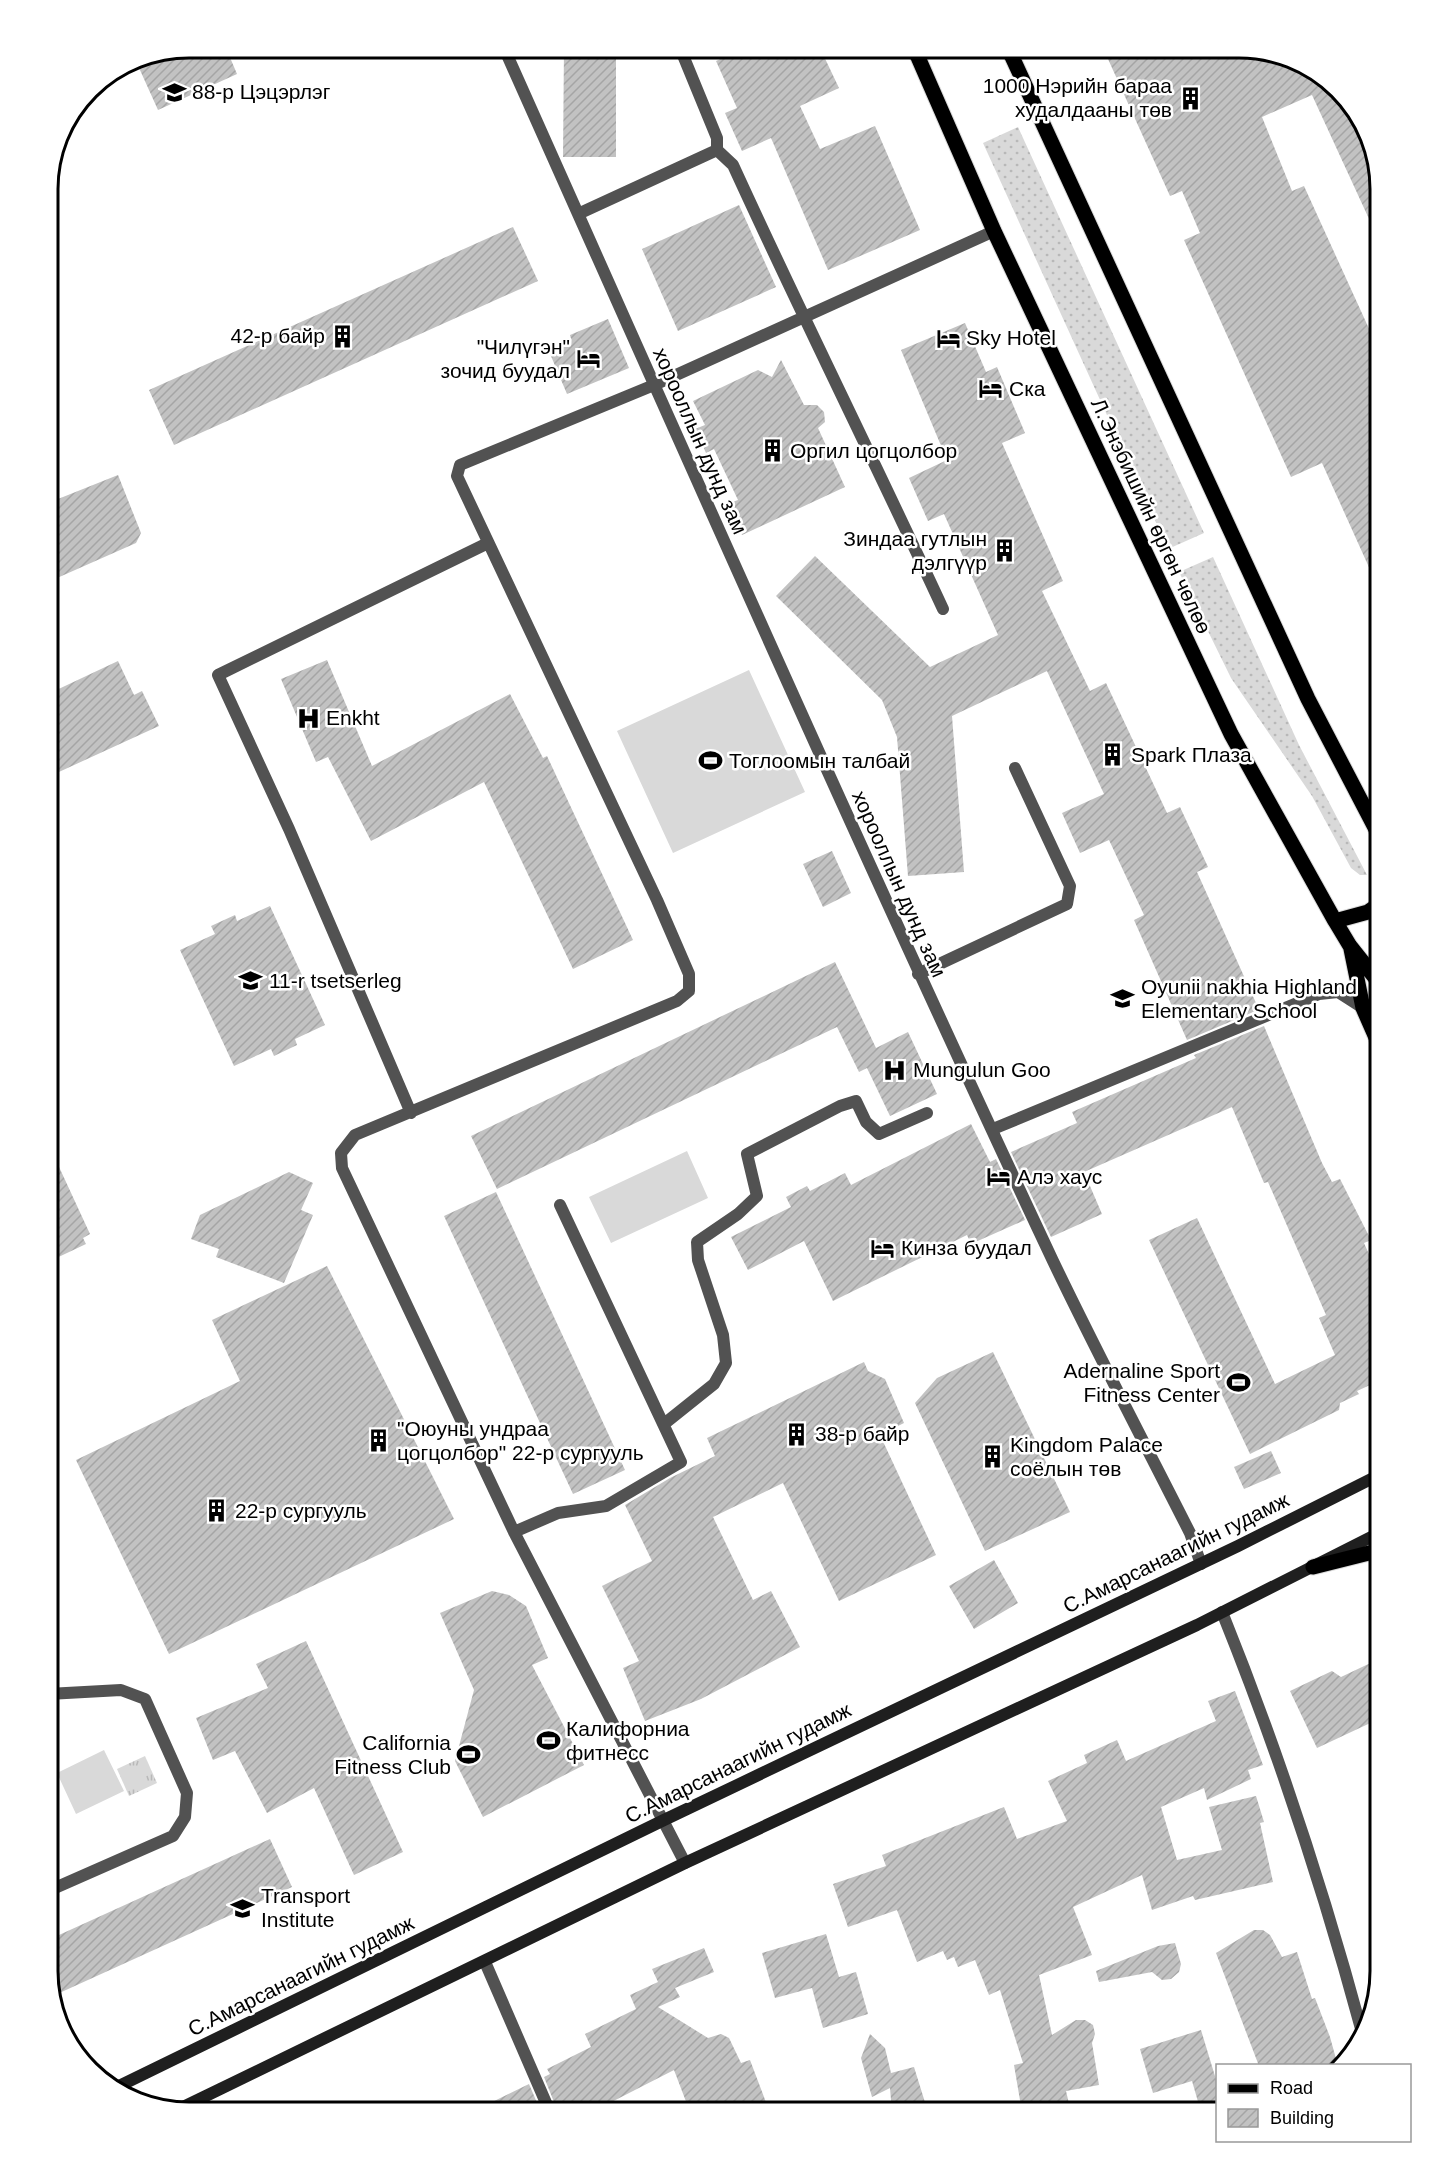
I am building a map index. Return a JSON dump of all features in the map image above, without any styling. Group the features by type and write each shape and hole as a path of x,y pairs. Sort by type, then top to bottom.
{"main road":[{"name":"Л.Энэбишийн өргөн чөлөө","path":"919,59 994,231 1231,734 1335,921 1350,946 1370,971"},
{"path":"1013,59 1308,699 1370,818"},
{"path":"1335,921 1370,911"},
{"path":"1350,946 1363,1008 1370,1024"},
{"name":"С.Амарсанаагийн гудамж","path":"124,2083 664,1820 1201,1564 1370,1480"},
{"path":"196,2101 685,1863 1222,1612 1370,1538"},
{"path":"1313,1567 1370,1553"}],"street":[{"name":"хорооллын дунд зам","path":"509,59 918,974 993,1129 1054,1263 1190,1533 1201,1564"},
{"path":"685,59 717,138 717,150 733,165 803,318 875,462 943,609"},
{"path":"578,214 717,150"},
{"path":"685,1863 514,1532 342,1168 341,1153 355,1135 677,1001 688,991 689,974 657,900 488,543 458,476 460,465 654,385 994,231"},
{"path":"411,1113 289,829 218,675 488,543"},
{"path":"918,974 1067,904 1070,886 1015,768"},
{"path":"993,1129 1319,994 1338,992 1363,1008"},
{"path":"664,1424 714,1384 726,1363 723,1335 698,1260 697,1242 738,1214 757,1196 747,1154 840,1106 856,1101 866,1122 879,1134 927,1113"},
{"path":"514,1532 558,1513 606,1506 681,1462 560,1205"},
{"path":"1222,1612 1286,1779 1337,1938 1360,2023"},
{"path":"58,1693 121,1690 145,1699 188,1800 183,1823 173,1836 58,1887"},
{"path":"485,1962 545,2101"}],"green space":[{"path":"1018,127 1204,533 1168,549 983,143"},
{"path":"1213,557 1299,745 1367,875 1360,875 1351,868 1312,796 1231,678 1179,572"},
{"name":"Тоглоомын талбай","path":"749,670 805,792 673,853 617,731"},
{"path":"687,1151 708,1198 611,1243 589,1197"},
{"path":"104,1750 124,1791 76,1814 58,1772"},
{"path":"145,1756 157,1783 129,1796 117,1769"}],"building":[{"name":"88-р Цэцэрлэг","path":"181,59 231,59 237,74 158,110 139,68"},
{"path":"564,59 616,59 616,157 563,157"},
{"path":"720,59 825,59 839,88 800,106 820,149 875,126 920,230 828,270 771,138 742,151 725,113 737,108 716,61"},
{"path":"1108,59 1248,59 1281,65 1297,72 1326,91 1353,124 1361,139 1369,173 1370,221 1312,95 1262,117 1292,191 1304,186 1370,331 1370,570 1322,463 1291,477 1184,240 1200,233 1182,191 1170,196"},
{"path":"739,205 776,287 678,331 642,249"},
{"name":"42-p байр","path":"513,227 538,281 174,445 149,390"},
{"name":"\"Чилүгэн\" зочид буудал","path":"608,319 629,368 567,394 548,349 571,339 570,335"},
{"path":"965,323 986,372 997,367 1025,433 1002,443 1063,581 1042,591 1090,691 1106,683 1167,813 1180,807 1208,867 1197,872 1256,1003 1258,1010 1187,1040 1134,920 1144,915 1109,840 1080,853 1062,813 1104,794 1047,671 952,716 964,872 908,876 897,737 882,700 776,596 815,556 930,667 998,635 944,514 928,521 909,478 947,460 901,350"},
{"name":"Oргил цогцолбор","path":"781,360 804,405 817,405 824,412 825,422 818,428 845,487 742,535 727,504 738,500 714,449 706,453 695,429 705,425 693,401 758,370 772,377"},
{"path":"118,475 141,533 136,543 59,577 59,499"},
{"path":"327,660 372,766 510,694 543,758 547,756 633,940 573,969 484,782 371,841 328,757 316,762 281,679"},
{"path":"118,661 134,695 142,691 159,726 59,772 59,689"},
{"path":"832,851 851,893 823,907 803,864"},
{"path":"270,906 325,1025 295,1039 297,1045 274,1056 271,1049 234,1066 180,950 215,934 211,926 235,915 237,921"},
{"path":"835,962 876,1048 908,1032 937,1094 890,1116 867,1068 859,1072 837,1027 497,1189 471,1136"},
{"path":"1264,1026 1322,1163 1332,1182 1340,1179 1370,1238 1370,1240 1364,1243 1370,1256 1370,1385 1357,1391 1359,1394 1340,1403 1339,1410 1250,1454 1149,1240 1197,1218 1275,1384 1335,1355 1319,1318 1326,1315 1268,1182 1264,1183 1232,1107 1084,1172 1102,1214 1051,1237 1011,1152 1077,1123 1072,1112 1196,1058 1194,1055"},
{"path":"971,1124 990,1162 996,1159 1025,1220 971,1244 967,1235 833,1301 804,1241 748,1270 731,1237 791,1207 786,1197 807,1186 810,1191 845,1173 851,1185"},
{"path":"58,1166 90,1234 83,1238 86,1244 58,1257"},
{"path":"289,1172 313,1183 301,1210 313,1215 284,1283 216,1257 219,1249 191,1239 200,1215"},
{"path":"496,1192 625,1470 573,1494 444,1216"},
{"path":"327,1266 454,1519 169,1654 76,1460 240,1381 212,1320"},
{"name":"Kingdom Palace соёлын төв","path":"993,1352 1070,1512 985,1551 915,1403 937,1378"},
{"path":"864,1362 868,1371 885,1379 904,1423 880,1435 936,1555 839,1601 783,1483 713,1517 753,1600 771,1591 800,1647 701,1699 645,1721 623,1668 639,1661 602,1586 652,1561 625,1505 670,1478 715,1456 707,1438"},
{"path":"1271,1451 1281,1473 1244,1489 1234,1467"},
{"path":"994,1560 1018,1603 974,1629 949,1586"},
{"path":"492,1591 509,1595 526,1606 548,1658 532,1665 584,1765 483,1817 455,1761 474,1690 440,1613"},
{"path":"306,1641 403,1852 354,1875 314,1788 267,1813 235,1751 213,1760 196,1718 268,1688 256,1664"},
{"path":"1370,1663 1370,1723 1317,1748 1290,1691 1332,1671 1341,1677"},
{"path":"1235,1691 1263,1765 1248,1770 1251,1779 1207,1800 1204,1788 1161,1807 1177,1860 1222,1850 1209,1807 1256,1796 1264,1822 1260,1823 1273,1882 1195,1900 1193,1896 1152,1910 1142,1875 1073,1907 1092,1955 1039,1975 1052,2035 1076,2020 1085,2020 1093,2025 1095,2034 1092,2043 1099,2085 1066,2091 1069,2102 1020,2102 1014,2065 1023,2063 1000,1990 989,1995 975,1960 958,1967 954,1957 947,1960 943,1951 917,1962 897,1910 848,1927 833,1884 886,1866 882,1855 1004,1807 1017,1839 1067,1821 1048,1781 1087,1763 1084,1755 1117,1740 1126,1761 1216,1721 1208,1701"},
{"path":"270,1839 292,1887 61,1992 58,1935"},
{"path":"1254,1930 1263,1930 1270,1935 1282,1957 1297,1952 1312,1999 1315,1998 1330,2037 1336,2058 1332,2063 1258,2064 1216,1953"},
{"path":"826,1934 839,1977 856,1972 868,2014 823,2028 812,1988 775,1998 762,1953"},
{"path":"1175,1943 1181,1964 1179,1972 1171,1979 1162,1980 1152,1972 1099,1982 1096,1971 1158,1946"},
{"path":"704,1948 714,1972 675,1988 680,1997 658,2007 708,2038 721,2034 729,2038 741,2063 750,2060 766,2102 686,2101 674,2070 613,2101 554,2101 544,2077 550,2074 547,2069 591,2047 585,2034 636,2009 630,1995 658,1982 652,1969"},
{"path":"1201,2030 1216,2079 1216,2102 1198,2102 1192,2081 1153,2093 1140,2049"},
{"path":"870,2034 885,2048 891,2073 914,2067 925,2102 891,2102 890,2088 872,2097 861,2058"},
{"path":"529,2084 536,2101 494,2101"}],"place":[{"name":"88-р Цэцэрлэг","path":"174,92"},
{"name":"1000 Нэрийн бараа худалдааны төв","path":"1190,98"},
{"name":"42-p байр","path":"343,336"},
{"name":"Sky Hotel","path":"948,338"},
{"name":"\"Чилүгэн\" зочид буудал","path":"588,359"},
{"name":"Ска","path":"991,389"},
{"name":"Oргил цогцолбор","path":"772,451"},
{"name":"Зиндаа гутлын дэлгүүр","path":"1005,551"},
{"name":"Enkht","path":"308,718"},
{"name":"Spark Плаза","path":"1113,755"},
{"name":"Тоглоомын талбай","path":"711,761"},
{"name":"11-r tsetserleg","path":"251,981"},
{"name":"Oyunii nakhia Highland Elementary School","path":"1123,999"},
{"name":"Mungulun Goo","path":"895,1070"},
{"name":"Алэ хаус","path":"999,1177"},
{"name":"Кинза буудал","path":"883,1248"},
{"name":"Adernaline Sport Fitness Center","path":"1238,1383"},
{"name":"38-р байр","path":"797,1434"},
{"name":"\"Оюуны ундраа цогцолбор\" 22-р сургууль","path":"379,1441"},
{"name":"Kingdom Palace соёлын төв","path":"992,1457"},
{"name":"22-р сургууль","path":"217,1511"},
{"name":"Калифорниа фитнесс","path":"548,1741"},
{"name":"California Fitness Club","path":"469,1755"},
{"name":"Transport Institute","path":"243,1908"}]}
